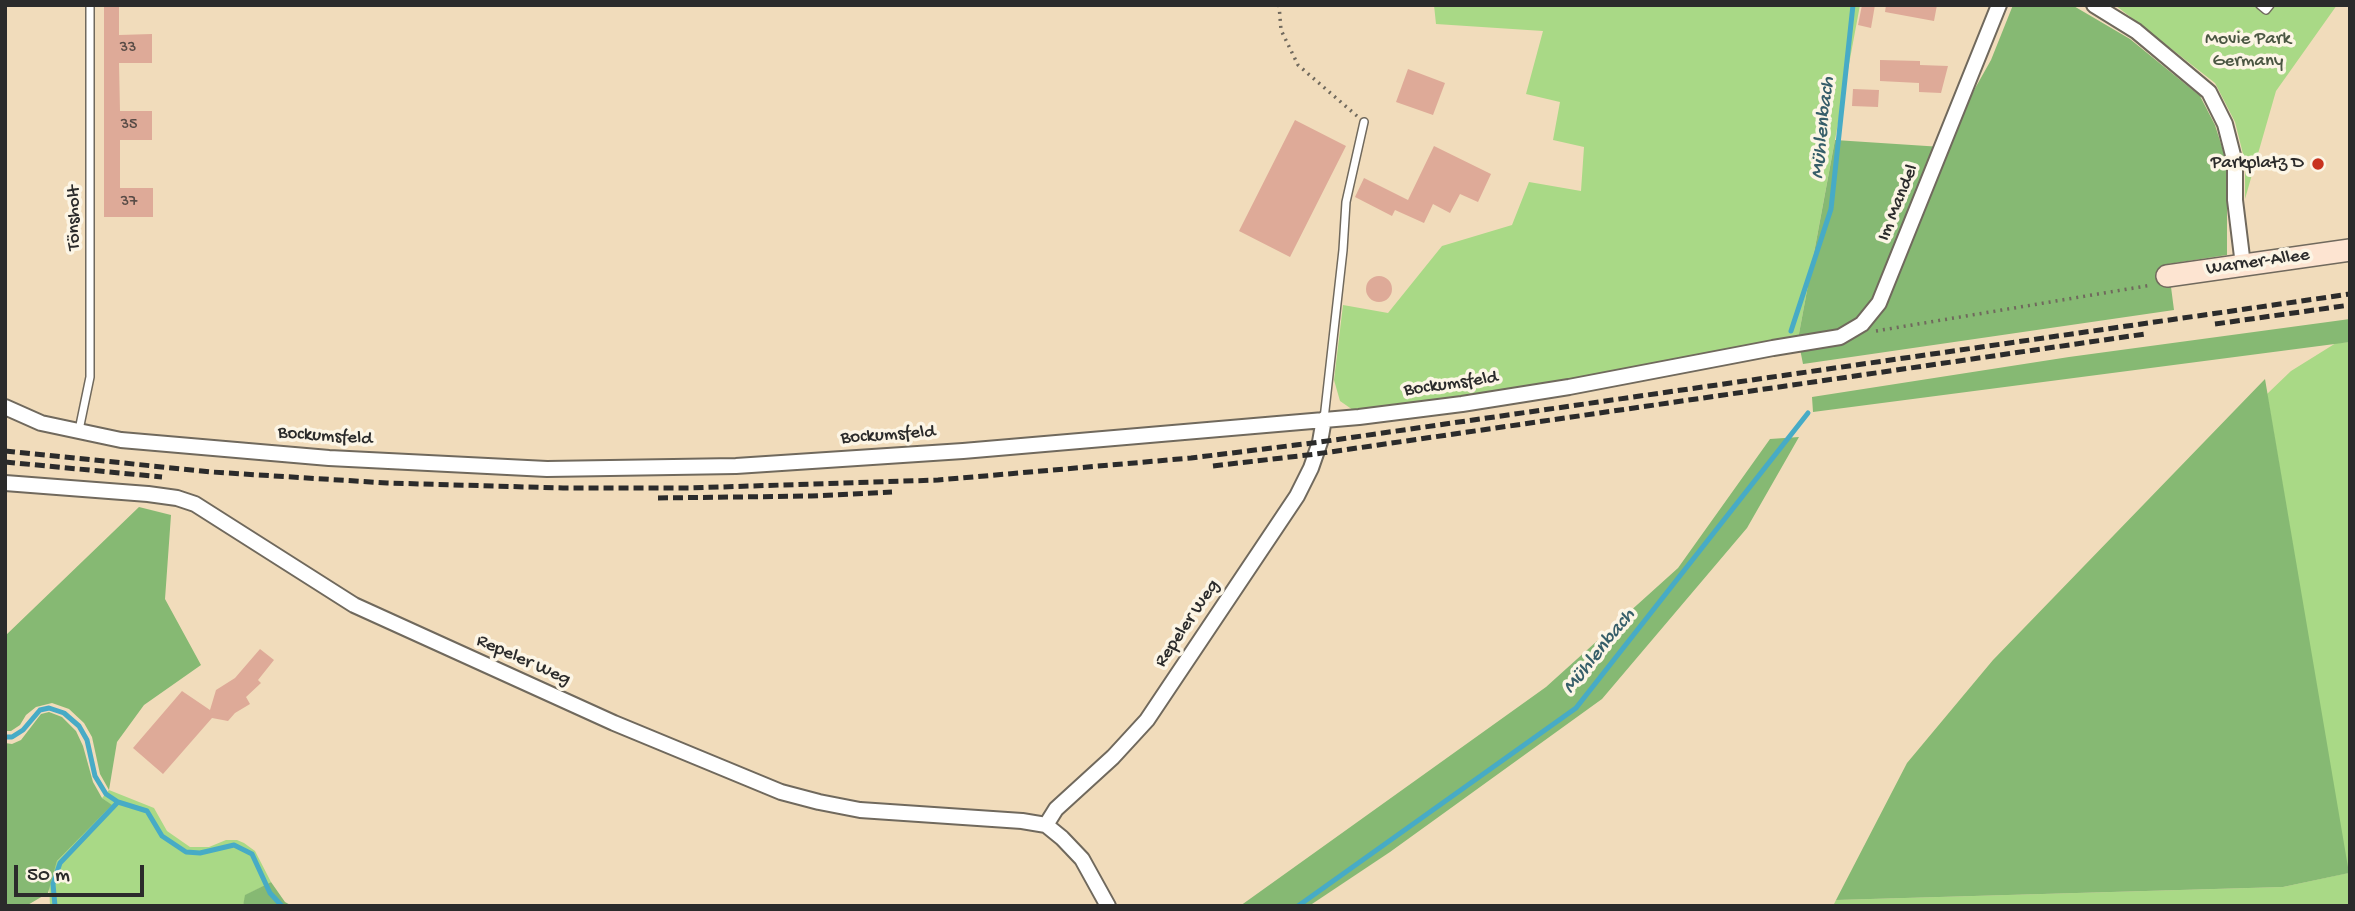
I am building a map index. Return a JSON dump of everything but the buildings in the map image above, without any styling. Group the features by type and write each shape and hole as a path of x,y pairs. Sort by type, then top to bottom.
{"street":[{"name":"Im Mandel","path":"1773,348 1840,337 1862,324 1879,303 1999,5"},
{"path":"2094,5 2136,31 2208,92 2225,124 2235,163 2235,200 2243,265"},
{"name":"Warner-Allee","path":"2167,276 2350,250"},
{"name":"Bockumsfeld","path":"5,407 41,423 135,442 329,457 547,469 736,466 963,451 1359,417 1569,387 1773,348"},
{"name":"Repeler Weg","path":"5,483 148,494 177,498 195,504 354,605 614,723 781,792 860,810 1046,825 1056,809 1147,720 1297,496 1311,468 1324,419"},
{"path":"1046,825 1082,859 1108,906"}],"lane":[{"name":"Tönsholt","path":"79,430 90,377 90,5"},
{"path":"2260,5 2266,10 2270,5"},
{"path":"1324,419 1346,202 1364,122"}],"path":[{"path":"1279,5 1281,30 1298,65 1364,122"},
{"path":"1840,337 2161,284 2167,276"}],"green space":[{"path":"1434,5 1860,5 1798,339 1568,381 1368,412 1353,410 1340,401 1334,380 1343,305 1388,313 1442,246 1512,225 1529,182 1581,191 1584,147 1553,140 1560,102 1526,94 1543,31 1436,24"},
{"path":"2013,5 2072,5 2130,39 2200,96 2215,125 2227,163 2227,255 2168,264 2174,310 1803,364 1798,339 1835,140 1942,147 1991,60"},
{"name":"Movie Park Germany","path":"2115,5 2337,5 2276,91 2245,199 2245,162 2235,122 2215,83"},
{"path":"2350,319 2350,342 1813,412 1812,397 2069,357"},
{"path":"2350,342 2350,906 1833,906 1836,900 2283,887 2348,873 2267,394 2291,371 2336,343"},
{"path":"2265,379 2349,873 2283,887 1836,900 1907,763 1993,660"},
{"path":"1799,437 1747,528 1602,699 1390,852 1309,906 1240,906 1546,687 1678,568 1770,439"},
{"path":"139,507 171,515 165,599 201,665 144,705 117,742 109,790 100,774 92,737 84,723 69,709 52,703 36,707 26,715 20,725 11,731 5,731 5,636"},
{"path":"49,712 62,717 76,731 93,782 102,798 112,805 57,861 48,893 26,906 5,906 5,743 12,744 21,740 41,714"},
{"path":"109,790 154,808 167,831 190,847 209,847 226,840 244,843 255,851 271,882 246,895 243,906 50,906 49,884 57,861 111,805 102,798"},
{"path":"271,882 285,902 292,906 243,906 245,895"}],"waterway":[{"name":"Mühlenbach","path":"1791,331 1831,209 1853,5"},
{"name":"Mühlenbach","path":"1298,906 1576,708 1808,413"},
{"path":"5,737 12,737 23,730 40,710 49,708 64,713 79,726 87,740 95,776 106,794 118,802 147,811 162,836 186,852 200,853 234,845 252,854 270,893 282,906"},
{"path":"55,906 53,884 60,863 118,802"}],"railway":[{"path":"5,451 212,472 387,483 689,488 938,480 1191,458 1320,442 2350,294"},
{"path":"2215,324 2350,305"},
{"path":"1213,466 1316,454 2145,334"},
{"path":"5,462 162,477"},
{"path":"658,498 892,492"}],"place":[{"name":"Parkplatz D","path":"2318,164"}]}
